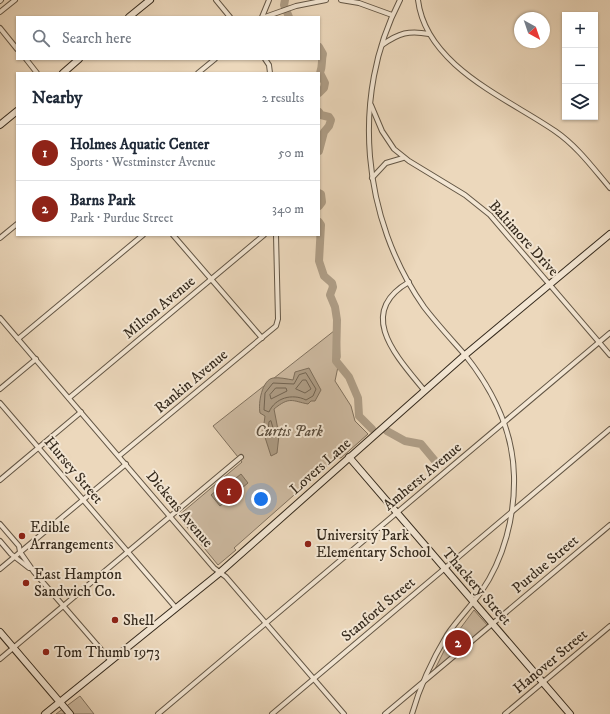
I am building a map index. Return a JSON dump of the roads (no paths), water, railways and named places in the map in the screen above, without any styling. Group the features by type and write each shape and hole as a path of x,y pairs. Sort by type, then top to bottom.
{"main road":[{"path":"130,16 150,0"},
{"path":"64,72 78,60"},
{"path":"0,125 16,112"},
{"name":"Lovers Lane","path":"44,714 220,572 464,355 610,234"},
{"name":"Thackery Street","path":"349,457 570,714"},
{"path":"0,632 70,714"}],"street":[{"path":"0,12 15,0"},
{"path":"216,0 229,16"},
{"path":"263,16 268,0"},
{"path":"265,16 296,6 326,0"},
{"path":"341,0 359,3 392,15"},
{"path":"400,0 392,15 375,70 369,129 372,178 384,228 409,282 432,317 489,387 504,422 513,462 514,492 513,511 508,532 498,561 488,582 447,636 423,682 412,714"},
{"path":"418,0 423,22 429,34 454,62 478,83 555,132 565,140 585,158 610,188"},
{"path":"0,28 16,48"},
{"path":"382,45 402,33 415,31 429,34"},
{"path":"27,60 36,72"},
{"path":"199,72 214,60"},
{"path":"266,60 269,64 270,72"},
{"name":"Baltimore Drive","path":"371,103 382,131 394,149 403,158 450,185 478,204 502,227 549,285 610,355"},
{"path":"372,178 386,163 403,158"},
{"path":"0,238 16,225"},
{"path":"18,339 142,236"},
{"path":"174,236 262,338"},
{"name":"Milton Avenue","path":"69,398 263,236"},
{"name":"Rankin Avenue","path":"119,456 262,338 278,323 276,236"},
{"path":"409,282 398,287 388,298 383,310 382,322 386,335 397,354 424,390"},
{"name":"Dickens Avenue","path":"0,318 214,568 220,572 266,623 344,714"},
{"name":"Amherst Avenue","path":"158,714 610,333"},
{"path":"0,389 36,359"},
{"name":"Hursey Street","path":"0,402 176,608"},
{"path":"0,480 81,412"},
{"name":"Stanford Street","path":"272,714 610,429"},
{"path":"0,659 241,457"},
{"path":"0,569 126,464"},
{"path":"0,524 19,546 20,552 34,572 111,661"},
{"name":"Purdue Street","path":"385,714 610,525"},
{"path":"0,542 11,554 34,572"},
{"name":"Hanover Street","path":"506,714 610,626"}],"water":[{"path":"309,368 321,390 315,401 311,401 308,404 291,400 284,402 274,409 279,435 277,453 271,456 263,431 265,416 260,413 260,398 264,387 269,380 273,378 293,380 295,372"},
{"path":"241,474 248,483 220,506 211,495 217,490 219,492"}],"waterway":[{"path":"285,0 284,5 289,16"},
{"path":"320,49 323,54 320,73"},
{"path":"320,73 325,83 324,88 320,92"},
{"path":"320,114 329,117 331,120 329,126 324,132 320,147"},
{"path":"320,194 322,202 320,205"},
{"path":"320,224 319,261 324,276 332,283 333,287 330,295 335,307 337,320 336,361 349,377 358,398 359,416 372,429"},
{"path":"387,431 405,441 421,444 436,462"}],"place":[{"name":"Holmes Aquatic Center","path":"229,491"},
{"name":"Edible Arrangements","path":"22,536"},
{"name":"University Park Elementary School","path":"308,544"},
{"name":"East Hampton Sandwich Co.","path":"26,583"},
{"name":"Shell","path":"115,620"},
{"name":"Barns Park","path":"458,643"},
{"name":"Tom Thumb 1973","path":"46,652"}],"park label":[{"name":"Curtis Park","path":"289,431"}]}
